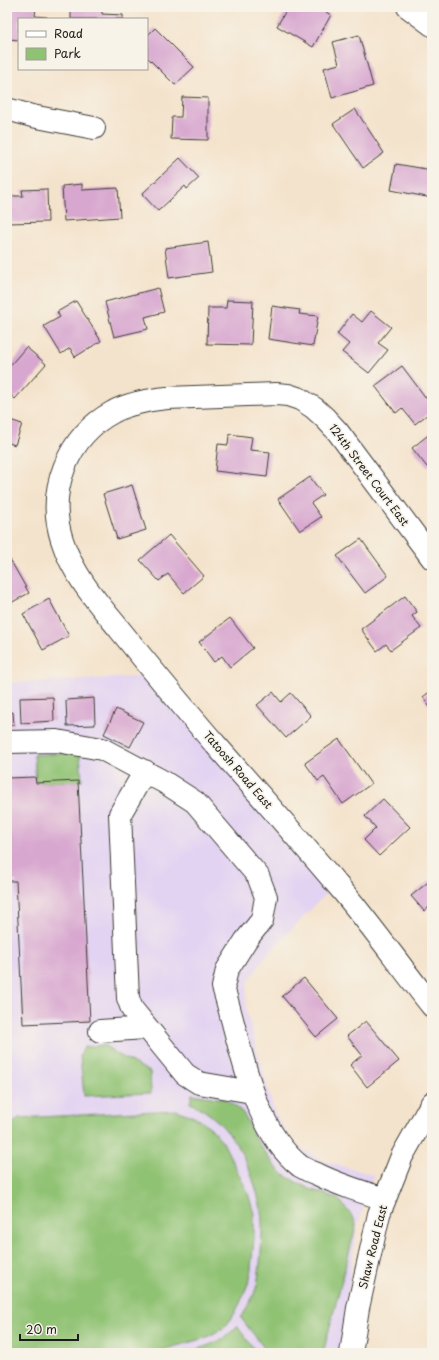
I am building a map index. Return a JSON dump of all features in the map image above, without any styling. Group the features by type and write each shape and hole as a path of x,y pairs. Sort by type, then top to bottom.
{"street":[{"path":"408,7 432,25"},
{"path":"7,109 32,116 94,128"},
{"name":"124th Street Court East","path":"58,525 56,510 58,486 66,462 72,450 86,431 113,412 138,403 167,398 276,394 288,395 300,399 314,408 338,432 432,558"},
{"name":"Tatoosh Road East","path":"58,525 61,538 71,564 83,583 157,676 341,890 432,1006"},
{"path":"7,742 57,741 102,749 145,771 195,802 258,876 266,897 262,920 246,940 228,970 222,987 252,1092 282,1148 301,1167 336,1184 385,1199"},
{"path":"145,771 120,814 128,998 132,1009 146,1028 185,1074 199,1083 252,1092"},
{"path":"100,1031 146,1028"},
{"name":"Shaw Road East","path":"351,1353 358,1308 379,1214 402,1156 432,1103"}],"shaded area":[{"path":"157,676 328,892 263,959 247,984 246,1010 274,1111 291,1141 321,1160 374,1175 357,1227 346,1305 342,1353 7,1353 7,683"}],"green space":[{"path":"80,752 82,781 36,783 34,755"},
{"path":"104,1045 150,1072 151,1093 84,1096 80,1056 84,1047"},
{"path":"192,1094 224,1099 232,1103 243,1113 255,1138 273,1164 284,1175 310,1189 336,1198 354,1219 356,1226 323,1353 268,1353 241,1318 254,1293 258,1278 262,1218 258,1195 246,1163 229,1134 205,1111 190,1103"},
{"path":"176,1110 195,1117 210,1127 223,1142 248,1193 254,1214 254,1238 250,1279 232,1318 224,1328 205,1338 151,1353 7,1353 7,1169 9,1167 9,1133 14,1122 19,1118"},
{"path":"237,1326 257,1353 183,1353 213,1344 225,1337"}],"building":[{"path":"9,7 36,7 35,16 47,17 18,18 18,40 8,39"},
{"path":"71,7 102,7 102,14 123,15 123,18 71,18"},
{"path":"288,7 317,7 331,15 313,47 277,26"},
{"path":"155,28 194,67 175,85 148,58 148,35"},
{"path":"359,35 373,86 332,98 324,68 339,64 333,42"},
{"path":"182,97 208,98 208,140 171,139 172,117 181,117"},
{"path":"355,109 384,153 363,168 333,124"},
{"path":"180,158 199,178 187,189 185,186 158,211 142,194"},
{"path":"396,164 432,170 432,198 391,190"},
{"path":"82,184 82,190 118,188 120,217 64,221 62,186"},
{"path":"47,189 48,222 7,223 7,196 23,196 22,190"},
{"path":"208,242 212,272 169,278 165,248"},
{"path":"158,288 164,312 145,317 148,329 114,337 105,302"},
{"path":"227,300 253,301 251,345 207,344 208,308 226,308"},
{"path":"76,301 101,341 75,357 70,348 61,354 44,326 60,317 57,312"},
{"path":"272,306 300,310 299,314 318,316 313,346 268,339"},
{"path":"371,311 391,327 378,343 388,350 369,373 342,352 349,344 337,334 352,314 362,322"},
{"path":"26,347 46,364 15,399 7,392 7,369"},
{"path":"402,366 432,406 432,411 415,424 402,408 396,413 375,386"},
{"path":"7,419 22,424 15,445 9,443 7,450"},
{"path":"432,432 432,464 427,467 412,448"},
{"path":"229,434 252,437 250,450 270,452 267,477 215,471 218,444 228,445"},
{"path":"310,477 323,495 311,503 321,517 300,531 278,499"},
{"path":"132,485 146,530 117,539 103,494"},
{"path":"7,501 10,501 9,526 7,525"},
{"path":"169,535 204,576 184,593 168,574 159,581 140,560"},
{"path":"361,539 388,576 365,593 337,556"},
{"path":"7,554 29,593 7,605"},
{"path":"405,596 417,612 412,616 421,628 391,650 386,644 377,651 361,629"},
{"path":"49,599 69,636 43,650 23,614"},
{"path":"230,618 253,648 230,667 222,656 214,662 199,642"},
{"path":"432,690 432,710 423,697"},
{"path":"273,692 281,702 291,693 311,716 286,738 257,705"},
{"path":"53,697 54,721 21,723 20,698"},
{"path":"94,698 95,725 67,726 66,700"},
{"path":"116,709 143,722 130,747 104,734"},
{"path":"13,712 14,725 7,725 7,713"},
{"path":"339,739 371,784 343,804 324,777 318,781 305,763"},
{"path":"35,777 36,783 78,781 90,1021 23,1024 16,881 7,881 7,778"},
{"path":"383,799 410,827 379,856 364,840 376,828 365,816"},
{"path":"432,879 432,905 424,911 411,896"},
{"path":"304,978 338,1019 316,1037 282,996"},
{"path":"366,1021 399,1061 367,1087 350,1065 362,1055 347,1036"}]}
